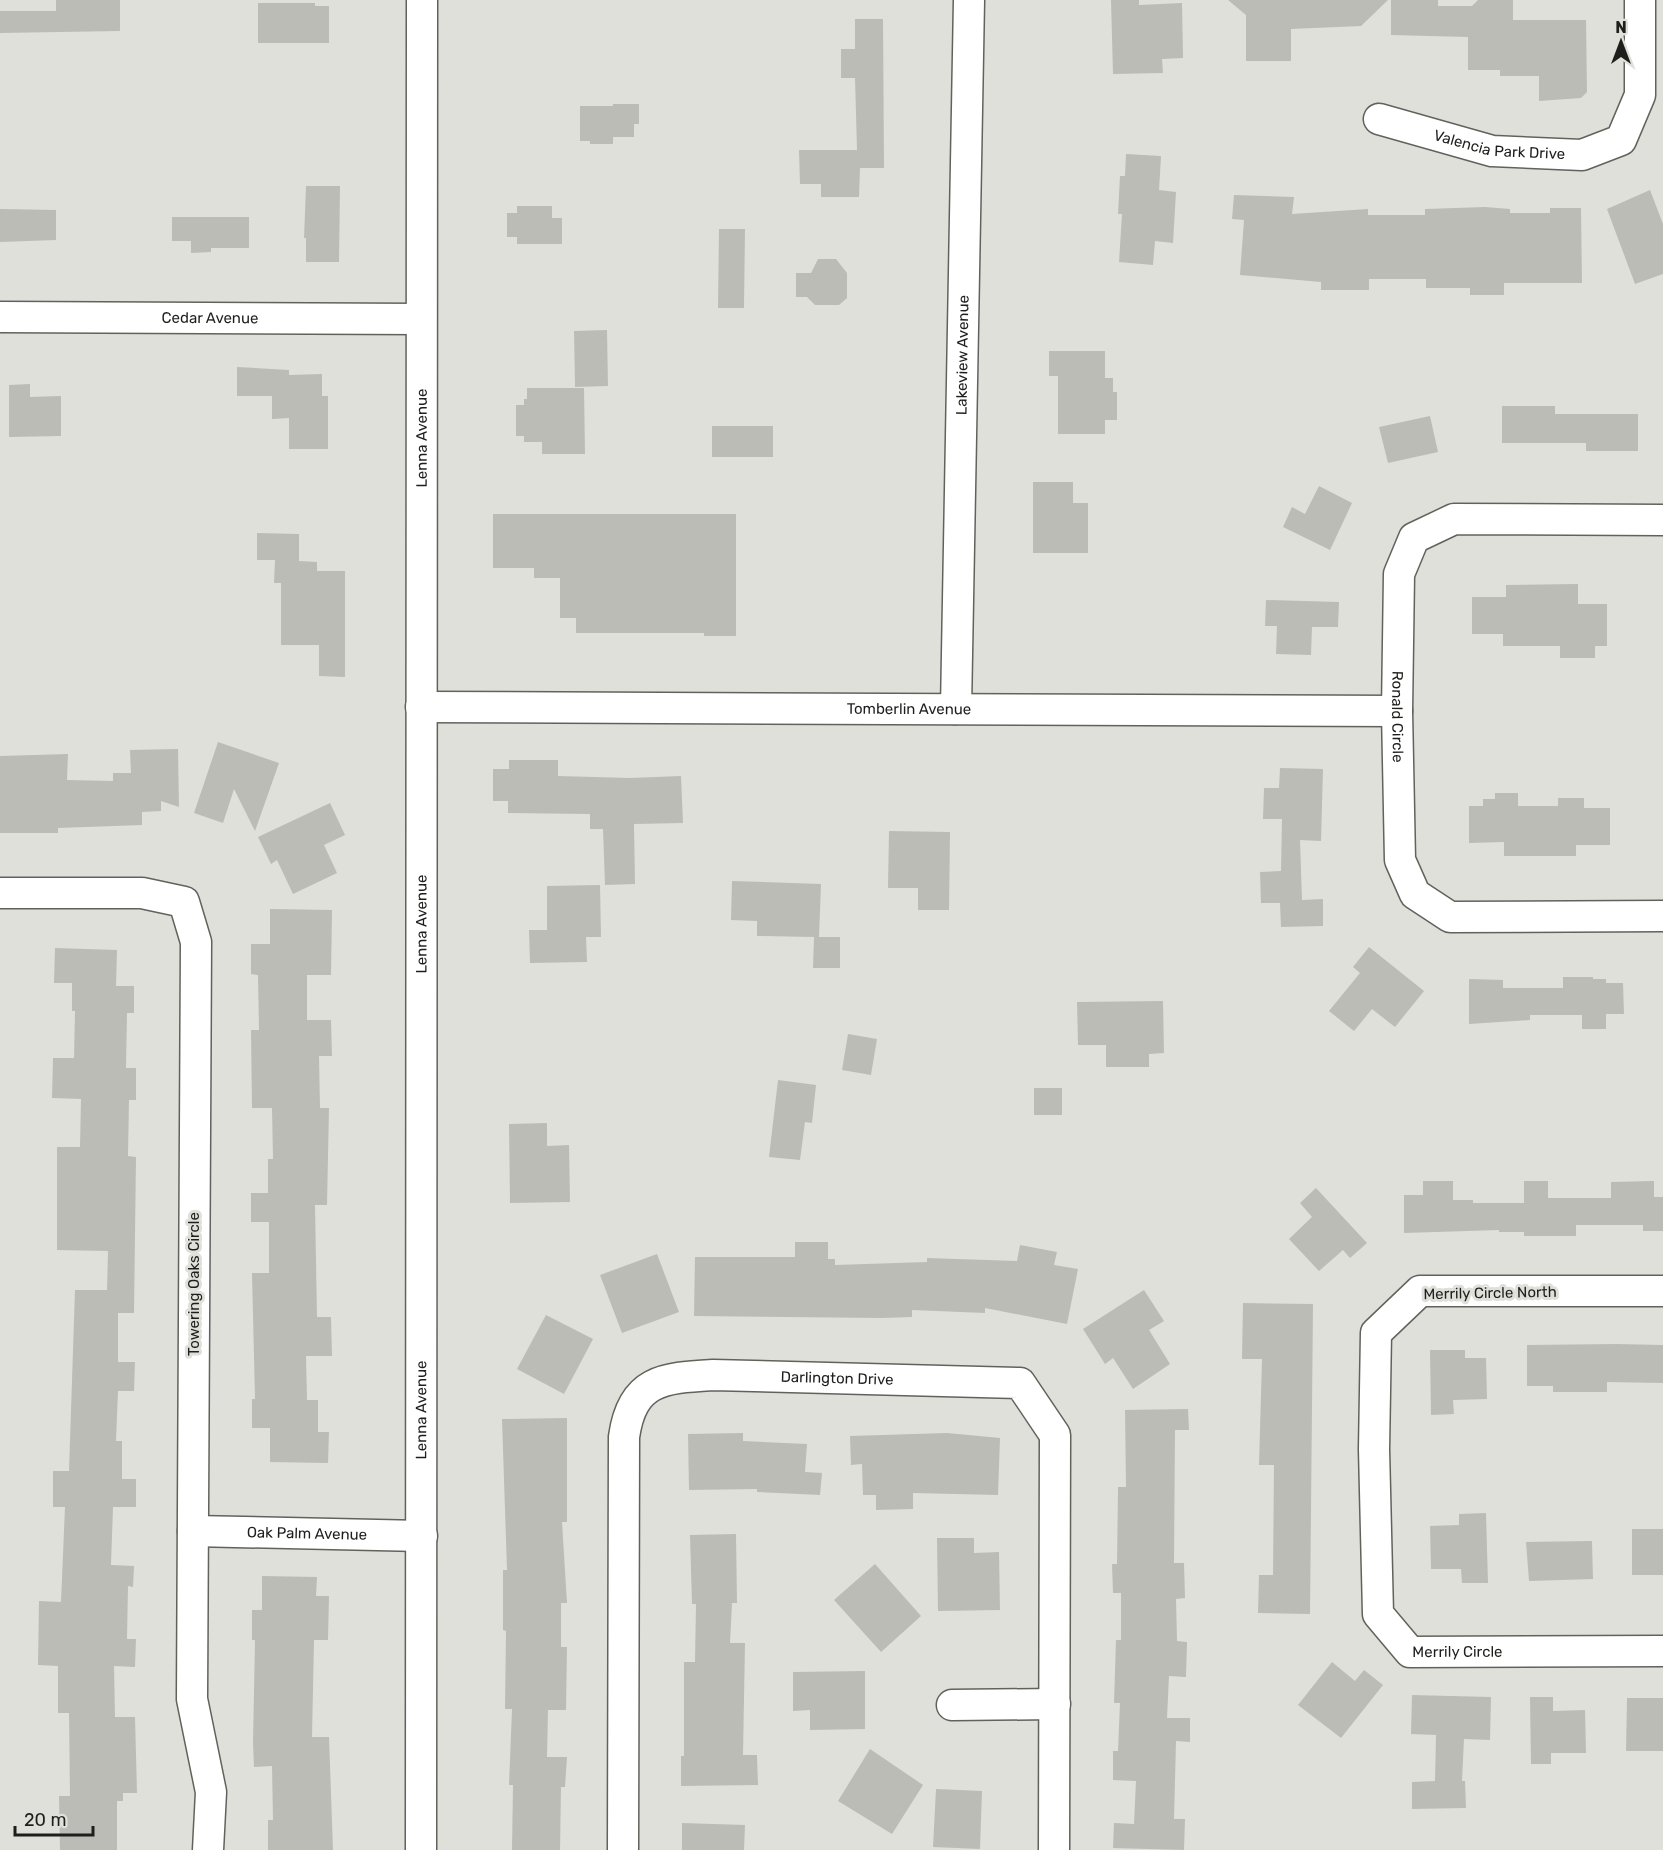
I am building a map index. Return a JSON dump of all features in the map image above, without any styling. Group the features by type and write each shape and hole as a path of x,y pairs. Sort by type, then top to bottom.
{"street":[{"name":"Lenna Avenue","path":"421,1850 422,0"},
{"name":"Lakeview Avenue","path":"956,709 969,0"},
{"name":"Valencia Park Drive","path":"1379,119 1492,151 1582,155 1621,140 1640,95 1640,0"},
{"name":"Cedar Avenue","path":"0,317 421,319"},
{"name":"Ronald Circle","path":"1663,519 1454,519 1413,538 1399,574 1397,711 1400,860 1415,894 1450,917 1663,916"},
{"name":"Tomberlin Avenue","path":"421,707 1397,711"},
{"name":"Towering Oaks Circle","path":"0,893 142,894 184,902 195,942 192,1699 211,1791 208,1850"},
{"name":"Merrily Circle North","path":"1374,1449 1376,1333 1420,1291 1663,1291"},
{"name":"Darlington Drive","path":"623,1850 624,1437 627,1414 647,1387 663,1380 713,1375 1020,1383 1055,1435 1054,1850"},
{"name":"Merrily Circle","path":"1374,1449 1378,1614 1410,1652 1663,1651"},
{"name":"Oak Palm Avenue","path":"193,1531 422,1536"},
{"path":"952,1705 1055,1704"}],"building":[{"path":"56,0 120,0 120,31 0,33 0,11 56,11"},
{"path":"1111,0 1139,0 1139,5 1182,3 1183,58 1162,59 1163,73 1113,74"},
{"path":"1228,0 1388,0 1361,26 1291,29 1291,61 1246,61 1246,15"},
{"path":"1391,0 1438,0 1438,6 1472,6 1478,0 1513,0 1513,20 1586,20 1587,92 1581,98 1539,101 1539,76 1500,76 1500,70 1468,70 1468,37 1391,35"},
{"path":"258,3 315,3 315,6 329,6 329,43 258,43"},
{"path":"855,19 883,19 884,168 860,168 859,197 821,197 821,184 800,184 799,150 857,150 855,78 841,78 841,49 855,49"},
{"path":"613,104 639,104 639,124 634,124 634,137 613,137 613,144 590,144 590,141 580,141 580,106 613,106"},
{"path":"1126,154 1161,156 1159,190 1176,192 1173,243 1155,241 1153,265 1119,262 1122,214 1118,214 1120,176 1125,176"},
{"path":"306,186 340,186 339,262 306,262 306,238 304,238"},
{"path":"1650,190 1663,224 1663,274 1635,284 1607,209"},
{"path":"1234,195 1294,197 1292,214 1368,209 1368,215 1425,215 1425,209 1485,207 1510,209 1510,213 1550,213 1550,208 1581,208 1582,283 1504,283 1504,295 1470,295 1470,288 1426,288 1426,279 1369,279 1369,290 1321,290 1321,282 1240,275 1244,220 1232,219"},
{"path":"517,206 552,206 552,218 562,218 562,244 517,244 517,237 507,237 507,213 517,213"},
{"path":"0,209 56,210 56,240 0,242"},
{"path":"172,217 249,217 249,248 211,248 211,252 191,253 191,241 172,241"},
{"path":"719,229 745,229 744,308 718,308"},
{"path":"818,259 836,259 847,273 847,298 839,305 815,305 807,297 796,297 796,273 811,273"},
{"path":"607,330 608,386 575,387 574,331"},
{"path":"1049,351 1105,351 1105,378 1113,378 1113,392 1117,392 1117,420 1105,420 1105,434 1058,434 1058,376 1049,376"},
{"path":"237,367 289,370 289,375 322,374 322,396 328,396 328,449 289,449 289,418 272,419 272,396 237,396"},
{"path":"30,384 30,397 61,396 61,436 9,437 9,385"},
{"path":"527,388 584,388 585,454 542,454 542,442 524,442 524,436 516,436 516,405 524,405 524,399 527,399"},
{"path":"1502,406 1555,406 1555,414 1638,414 1638,451 1586,451 1586,443 1502,443"},
{"path":"1430,416 1438,452 1388,463 1379,427"},
{"path":"712,426 773,426 773,457 712,457"},
{"path":"1033,482 1073,482 1073,503 1088,503 1088,553 1033,553"},
{"path":"1319,486 1352,503 1330,550 1283,527 1292,507 1305,514"},
{"path":"493,514 736,514 736,636 704,636 704,633 576,633 576,618 560,618 560,578 534,578 534,568 493,568"},
{"path":"257,533 299,534 299,561 317,562 317,571 345,571 345,677 319,676 319,645 281,645 281,583 274,583 275,560 257,560"},
{"path":"1578,584 1578,604 1607,604 1607,646 1595,646 1595,658 1560,658 1560,646 1503,646 1503,634 1472,634 1472,597 1506,597 1506,585"},
{"path":"1266,600 1339,602 1338,627 1312,627 1311,655 1276,654 1277,626 1265,626"},
{"path":"218,742 279,763 255,831 234,789 223,823 194,813"},
{"path":"178,749 179,807 161,801 161,811 142,812 142,825 58,828 58,833 0,833 0,756 68,754 67,780 113,781 113,773 131,773 130,750"},
{"path":"509,760 558,760 558,776 630,778 681,776 683,823 634,824 635,884 605,885 603,829 590,829 590,814 508,813 508,801 493,801 493,769 509,769"},
{"path":"1280,768 1323,769 1321,841 1300,840 1302,900 1323,899 1323,926 1281,927 1280,903 1261,903 1260,872 1281,871 1282,819 1263,819 1264,788 1279,788"},
{"path":"1495,793 1518,793 1518,806 1558,806 1558,798 1584,798 1584,808 1610,808 1610,845 1576,845 1576,856 1504,856 1504,842 1469,843 1469,806 1483,806 1483,799 1495,799"},
{"path":"330,803 345,835 324,845 337,873 293,894 277,860 271,864 258,837"},
{"path":"889,831 950,832 949,910 918,910 918,888 888,888"},
{"path":"732,881 821,884 819,937 840,937 840,968 813,968 814,937 757,936 757,921 731,920"},
{"path":"600,885 601,937 586,937 587,962 530,963 529,930 547,930 547,886"},
{"path":"270,909 332,910 331,975 307,975 307,1020 331,1020 332,1056 319,1056 320,1108 329,1108 327,1205 315,1205 317,1317 331,1317 332,1356 306,1356 307,1400 318,1400 318,1432 329,1432 328,1463 270,1462 270,1428 252,1428 252,1399 255,1399 252,1273 269,1273 269,1222 251,1222 251,1193 268,1193 268,1159 273,1159 272,1108 252,1108 251,1030 259,1030 258,975 251,974 251,944 270,944"},
{"path":"1369,947 1424,991 1395,1027 1372,1009 1354,1031 1329,1011 1360,973 1353,967"},
{"path":"55,948 117,950 116,986 134,986 134,1013 127,1013 126,1068 136,1068 136,1100 129,1100 128,1156 136,1157 134,1313 118,1313 118,1362 135,1362 134,1391 118,1391 116,1441 122,1441 122,1479 136,1479 136,1507 113,1507 111,1565 134,1566 133,1587 128,1586 127,1639 136,1639 135,1667 114,1666 115,1717 135,1717 137,1793 123,1793 123,1801 117,1801 117,1850 60,1850 59,1796 70,1796 69,1713 58,1713 58,1666 38,1665 39,1601 61,1602 65,1507 53,1507 53,1471 69,1471 75,1290 107,1290 108,1251 57,1250 57,1147 80,1147 81,1099 52,1098 53,1058 74,1058 75,1011 72,1011 72,983 54,983"},
{"path":"1563,977 1593,977 1593,979 1606,979 1606,983 1623,983 1624,1014 1606,1014 1606,1029 1582,1029 1582,1015 1530,1015 1530,1020 1469,1024 1469,979 1503,980 1503,988 1563,988"},
{"path":"1163,1001 1164,1053 1149,1054 1149,1067 1106,1067 1106,1045 1078,1045 1077,1002"},
{"path":"848,1034 877,1039 871,1075 842,1070"},
{"path":"778,1080 816,1085 812,1123 805,1122 800,1160 769,1157"},
{"path":"1034,1088 1062,1088 1062,1115 1034,1115"},
{"path":"547,1123 547,1146 569,1145 570,1202 510,1203 509,1124"},
{"path":"1423,1181 1453,1181 1453,1200 1473,1200 1473,1203 1524,1203 1524,1181 1548,1181 1548,1198 1611,1198 1611,1182 1654,1181 1654,1197 1663,1197 1663,1231 1643,1231 1643,1225 1576,1225 1576,1236 1524,1236 1524,1232 1499,1232 1499,1230 1404,1233 1404,1195 1423,1195"},
{"path":"1316,1188 1367,1243 1350,1258 1343,1250 1319,1271 1289,1239 1312,1217 1300,1203"},
{"path":"795,1242 828,1242 828,1259 835,1259 835,1265 927,1262 927,1258 1017,1261 1020,1245 1057,1252 1054,1265 1078,1269 1067,1324 985,1308 985,1313 912,1310 912,1317 882,1318 694,1316 695,1257 795,1257"},
{"path":"657,1254 679,1312 622,1333 600,1275"},
{"path":"1144,1290 1164,1321 1149,1330 1170,1364 1133,1389 1113,1358 1105,1364 1083,1329"},
{"path":"1243,1303 1313,1304 1310,1614 1258,1613 1259,1575 1273,1575 1274,1465 1259,1465 1262,1359 1242,1359"},
{"path":"546,1315 593,1339 564,1394 517,1369"},
{"path":"1527,1345 1663,1345 1663,1383 1607,1382 1607,1392 1553,1392 1553,1386 1527,1386"},
{"path":"1430,1350 1465,1350 1465,1358 1486,1358 1487,1399 1453,1400 1454,1414 1431,1415"},
{"path":"1188,1409 1189,1430 1175,1430 1174,1563 1184,1563 1185,1598 1176,1599 1177,1641 1187,1642 1186,1677 1169,1676 1167,1718 1190,1718 1190,1742 1176,1741 1174,1819 1185,1819 1184,1850 1113,1848 1114,1823 1134,1824 1136,1781 1113,1780 1113,1751 1118,1751 1120,1703 1114,1703 1116,1640 1121,1640 1121,1593 1113,1593 1112,1564 1117,1564 1118,1487 1126,1487 1125,1410"},
{"path":"567,1418 567,1522 562,1522 567,1603 561,1603 561,1647 567,1647 566,1710 548,1710 547,1757 567,1757 565,1787 561,1787 560,1850 512,1850 513,1785 509,1785 512,1709 505,1709 506,1631 503,1630 503,1570 507,1570 502,1419"},
{"path":"743,1433 743,1441 807,1444 805,1472 822,1473 820,1495 757,1492 757,1489 689,1490 688,1434"},
{"path":"947,1433 1000,1438 998,1495 913,1493 913,1509 876,1510 876,1495 863,1495 862,1464 851,1465 850,1436"},
{"path":"1486,1513 1488,1583 1462,1583 1461,1569 1431,1569 1430,1526 1459,1525 1459,1514"},
{"path":"1632,1529 1663,1529 1663,1575 1632,1575"},
{"path":"736,1534 737,1603 732,1603 730,1643 745,1643 743,1755 757,1755 758,1785 681,1786 681,1756 684,1756 684,1662 695,1662 696,1604 692,1604 690,1535"},
{"path":"937,1538 974,1538 974,1553 999,1552 1000,1610 938,1611"},
{"path":"1592,1541 1593,1579 1529,1581 1526,1542"},
{"path":"875,1564 921,1616 881,1652 834,1600"},
{"path":"262,1576 317,1577 316,1596 329,1596 328,1640 314,1640 312,1737 329,1737 333,1850 268,1850 268,1820 273,1820 272,1766 254,1767 253,1742 255,1640 252,1640 252,1610 262,1610"},
{"path":"1332,1662 1355,1681 1364,1670 1383,1685 1341,1738 1298,1705"},
{"path":"865,1671 865,1729 810,1730 810,1710 793,1711 793,1672"},
{"path":"1412,1695 1491,1697 1490,1740 1464,1739 1462,1781 1465,1781 1466,1808 1412,1809 1412,1782 1435,1781 1436,1735 1411,1734"},
{"path":"1530,1697 1553,1697 1553,1711 1585,1710 1586,1753 1551,1753 1551,1764 1531,1764"},
{"path":"1627,1698 1663,1698 1663,1751 1626,1751"},
{"path":"870,1749 923,1785 892,1834 838,1801"},
{"path":"936,1789 982,1791 980,1849 933,1847"},
{"path":"682,1823 745,1825 744,1850 682,1850"}]}
